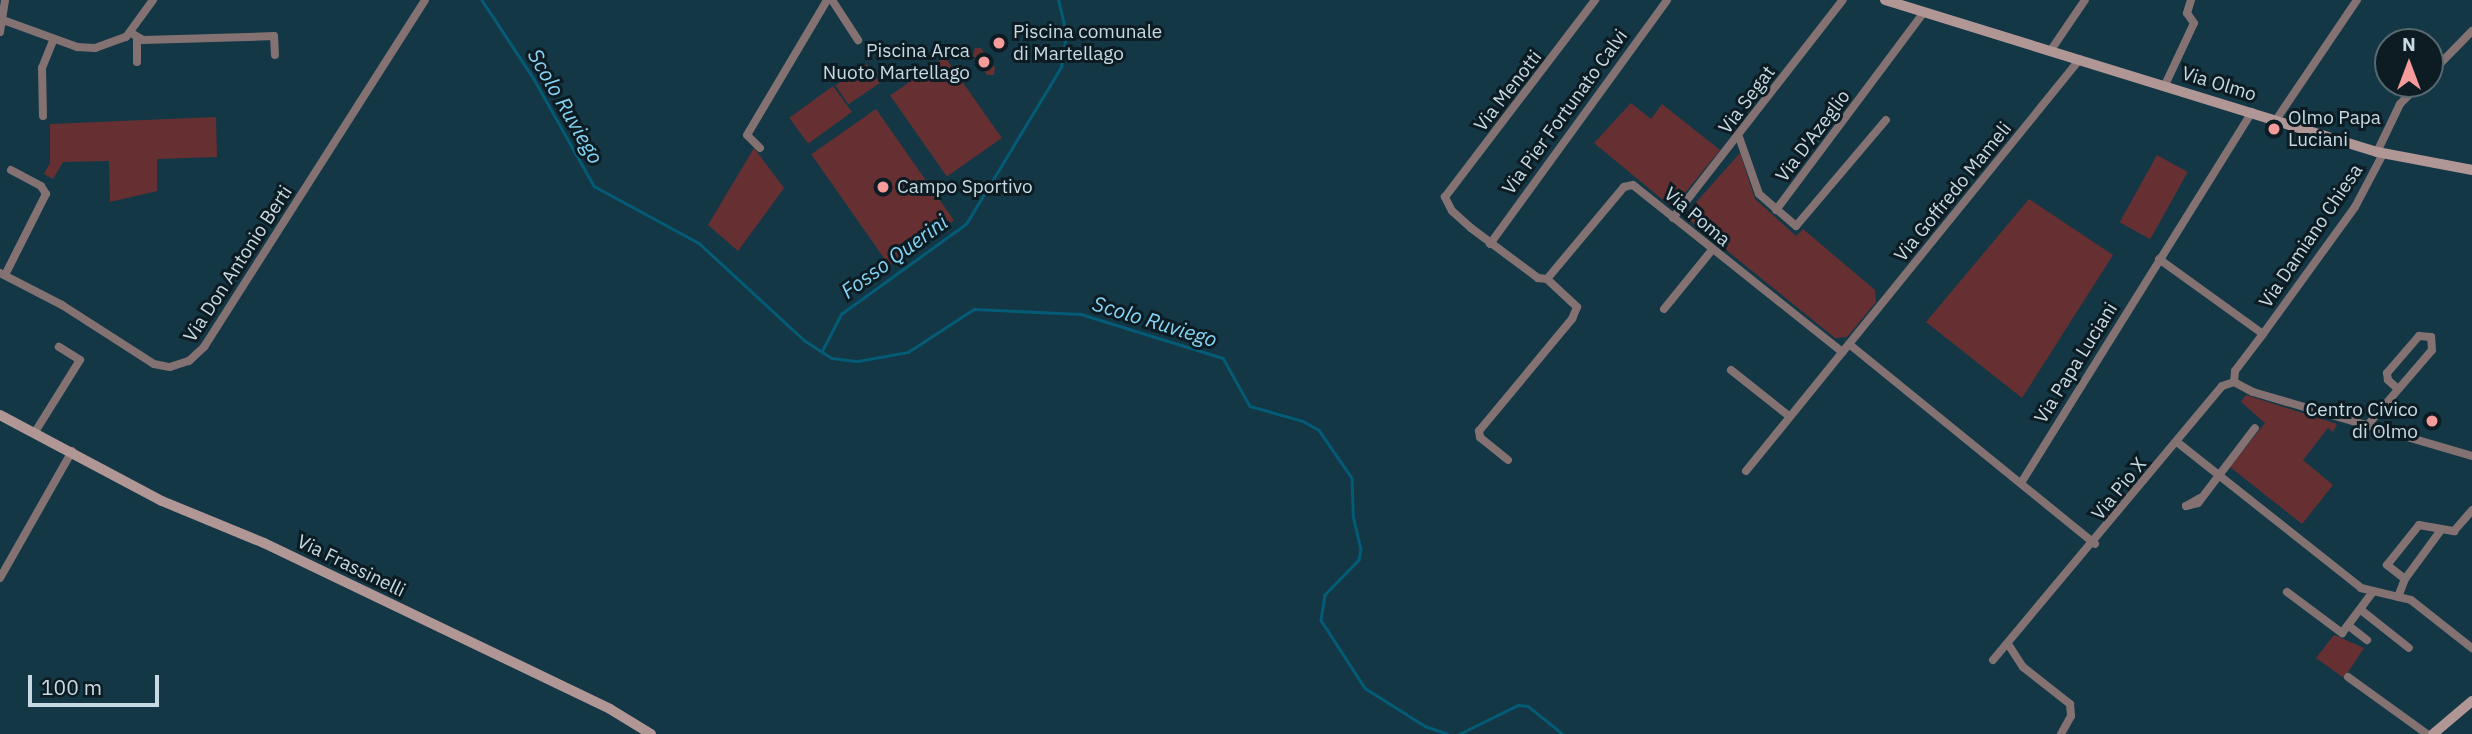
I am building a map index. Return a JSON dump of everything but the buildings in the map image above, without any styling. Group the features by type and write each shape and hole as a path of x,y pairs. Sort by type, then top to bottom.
{"street":[{"path":"0,32 5,0"},
{"path":"136,62 134,35 153,0"},
{"name":"Via Don Antonio Berti","path":"2,274 62,305 154,363 170,367 189,361 204,347 425,0"},
{"path":"760,148 747,135 829,0 858,40"},
{"name":"Via Menotti","path":"1490,244 1452,211 1445,200 1595,0"},
{"name":"Via Pier Fortunato Calvi","path":"1490,244 1667,0"},
{"name":"Via Segat","path":"1673,218 1740,137 1843,0"},
{"name":"Via Olmo","path":"1885,0 2380,153 2472,170"},
{"path":"2051,50 2085,0"},
{"path":"2165,85 2194,23 2187,13 2191,0"},
{"path":"2276,120 2357,0"},
{"name":"Via D'Azeglio","path":"1740,137 1759,194 1776,210 1924,12"},
{"path":"3,20 54,39 95,48 134,35 274,36 275,55"},
{"path":"2444,60 2472,31"},
{"path":"43,116 42,68 54,39"},
{"name":"Via Goffredo Mameli","path":"1746,471 2080,59"},
{"path":"2380,153 2400,104 2406,98"},
{"name":"Via Papa Luciani","path":"2021,483 2252,113"},
{"path":"1776,210 1794,226 1800,225 1886,120"},
{"name":"Via Damiano Chiesa","path":"2262,335 2355,207 2380,153"},
{"path":"2,274 46,194 41,186 11,170"},
{"name":"Via Poma","path":"1547,279 1624,187 1638,188 1842,352"},
{"path":"1490,244 1547,279 1578,309 1479,431 1480,437 1508,460"},
{"path":"1664,309 1712,250"},
{"path":"2159,259 2262,335"},
{"name":"Via Pio X","path":"1993,660 2095,544 2222,386 2234,382 2238,366 2262,335"},
{"path":"2366,427 2432,350 2431,337 2419,336 2387,373 2388,380 2398,389"},
{"path":"1849,344 2095,544"},
{"path":"35,432 80,360 59,347"},
{"path":"1731,370 1790,417"},
{"path":"2234,382 2253,392 2472,456"},
{"name":"Via Frassinelli","path":"0,415 162,500 264,543 610,709 651,734"},
{"path":"2200,498 2255,428"},
{"path":"2178,442 2372,593 2411,600 2472,648"},
{"path":"0,578 72,451"},
{"path":"2405,579 2387,565 2419,525 2454,531 2472,510"},
{"path":"2398,597 2405,579 2441,530"},
{"path":"2287,592 2340,633 2349,626 2372,593"},
{"path":"2361,610 2409,648"},
{"path":"2349,626 2367,640"},
{"path":"2008,644 2023,667 2070,704 2071,716 2061,734"},
{"path":"2348,677 2427,734"},
{"path":"2433,734 2472,701"}],"shaded area":[{"name":"Piscina Arca Nuoto Martellago","path":"975,48 981,48 995,68 994,75 987,75 973,55"},
{"path":"945,57 1002,138 947,177 890,95"},
{"path":"867,64 880,83 848,104 835,85"},
{"path":"833,86 852,112 808,144 789,118"},
{"path":"1631,103 1651,119 1662,104 1720,150 1676,204 1669,205 1594,143"},
{"name":"Campo Sportivo","path":"876,109 954,220 889,266 811,154"},
{"path":"216,117 217,157 157,159 157,191 110,202 109,161 63,162 53,179 44,174 50,163 50,124"},
{"path":"754,148 784,188 738,251 708,225"},
{"path":"1740,153 1755,199 1796,236 1803,229 1875,290 1876,302 1847,337 1835,338 1688,219 1691,208"},
{"path":"2157,155 2188,172 2150,239 2120,222"},
{"path":"2029,199 2113,255 2022,398 1926,322"},
{"path":"2246,395 2337,424 2333,432 2328,428 2303,460 2333,485 2302,524 2230,467 2265,423 2241,402"},
{"path":"2334,635 2364,648 2344,678 2316,658"}],"waterway":[{"name":"Scolo Ruviego","path":"482,0 534,79 594,186 699,243 804,340 832,358 858,361 908,352 974,309 1081,314 1223,358 1250,406 1303,421 1319,430 1352,478 1353,515 1361,549 1359,560 1325,595 1321,620 1365,688 1425,726 1448,734"},
{"name":"Fosso Querini","path":"822,351 841,314 966,224 1061,67 1066,34 1058,0"},
{"name":"Scolo Ruviego","path":"1459,734 1518,705 1528,706 1563,734"}],"place":[{"name":"Piscina comunale di Martellago","path":"999,43"},
{"name":"Piscina Arca Nuoto Martellago","path":"984,62"},
{"name":"Olmo Papa Luciani","path":"2274,129"},
{"name":"Campo Sportivo","path":"883,187"},
{"name":"Centro Civico di Olmo","path":"2432,421"}]}
